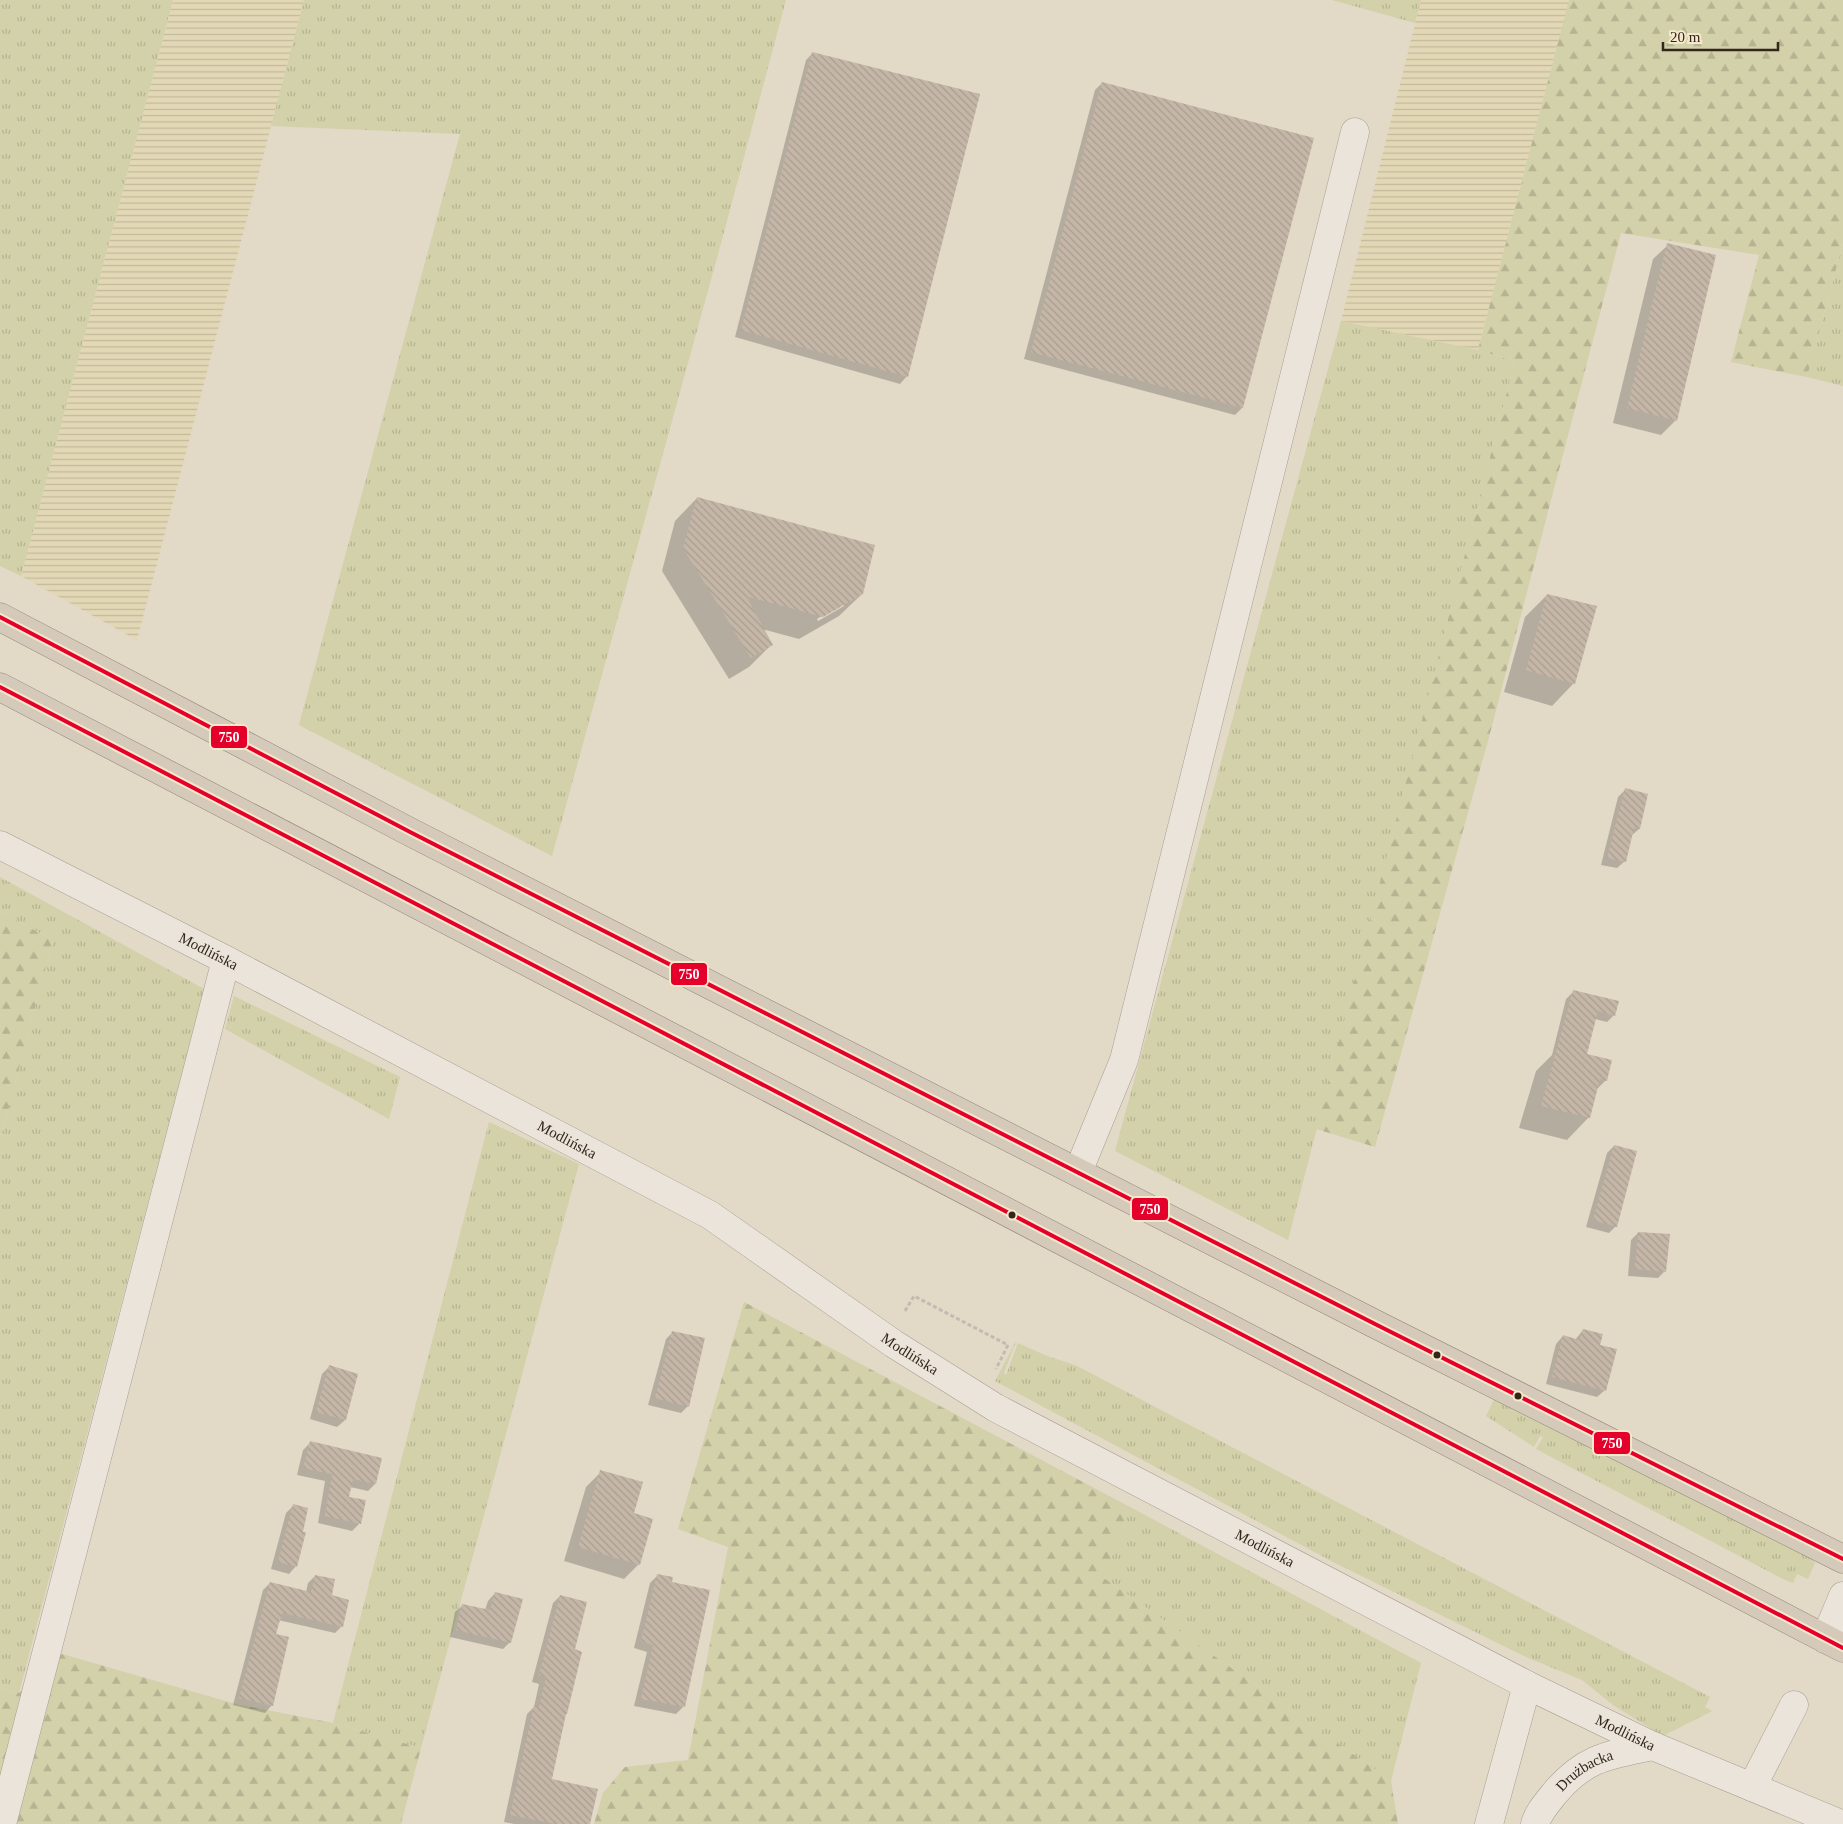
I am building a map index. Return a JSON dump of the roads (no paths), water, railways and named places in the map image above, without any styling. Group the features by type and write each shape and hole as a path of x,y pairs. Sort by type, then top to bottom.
{"highway":[{"path":"0,617 412,833 1520,1398 1843,1559"},
{"path":"0,687 1834,1643"}],"street":[{"path":"1078,1172 1124,1060 1355,132"},
{"name":"Modlińska","path":"0,845 226,960 710,1215 889,1341 982,1399 1527,1685 1653,1746 1841,1824"},
{"path":"2,1824 226,960"},
{"path":"1834,1643 1843,1596"},
{"path":"1489,1824 1527,1685"},
{"path":"1752,1787 1794,1706"},
{"name":"Drużbacka","path":"1535,1824 1561,1785 1581,1767 1605,1756 1653,1746"}]}
